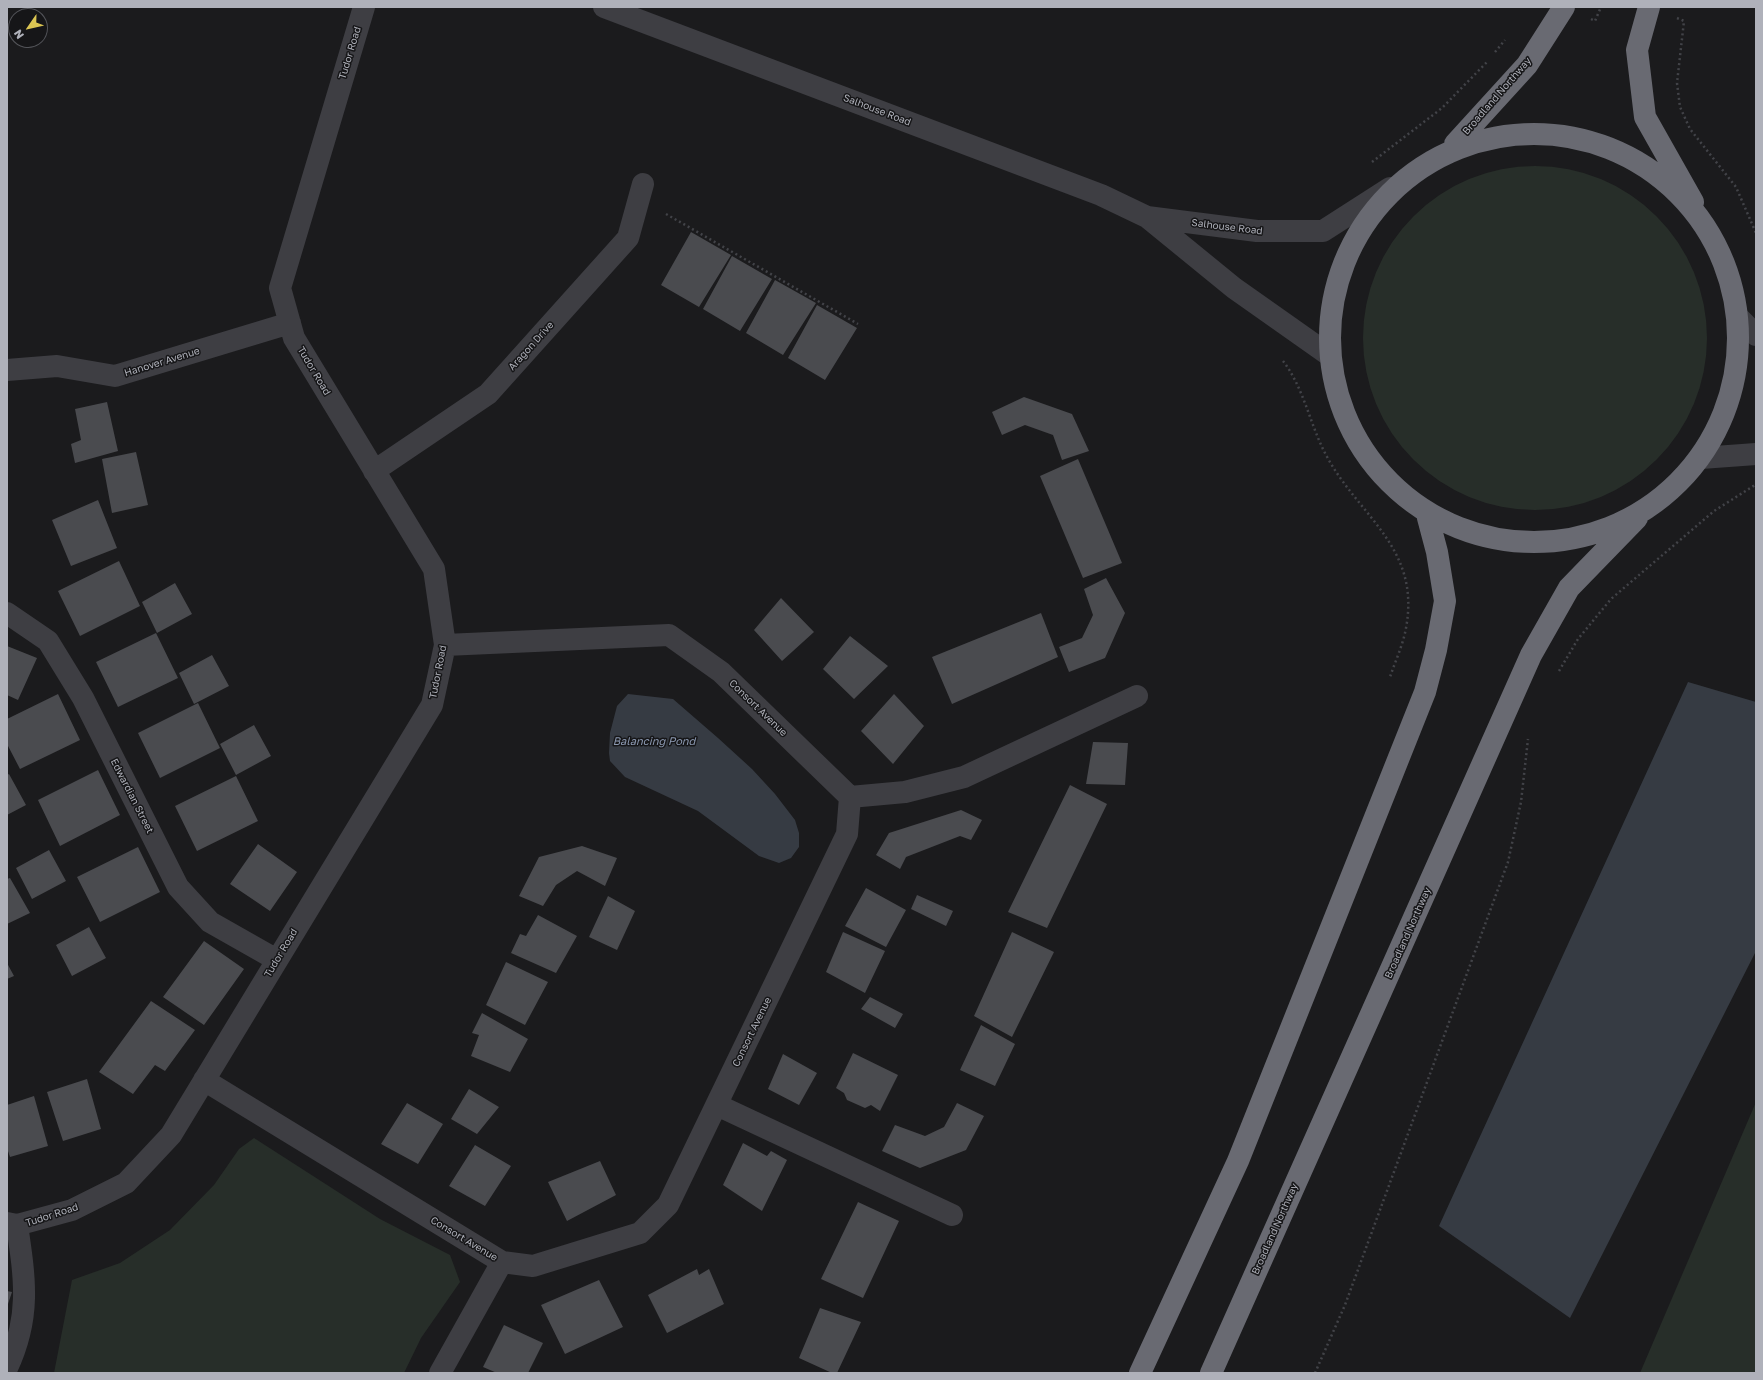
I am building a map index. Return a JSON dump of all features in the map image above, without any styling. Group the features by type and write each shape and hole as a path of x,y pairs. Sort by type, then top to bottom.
{"highway":[{"name":"Broadland Northway","path":"1455,144 1527,65 1564,7"},
{"path":"1649,7 1637,50 1645,117 1727,263 1739,318 1731,398 1701,458"},
{"path":"1639,515 1556,543 1503,542 1428,518 1397,492 1366,454 1343,411 1329,355 1338,276 1390,188 1455,144 1549,130 1629,153 1701,215"},
{"name":"Broadland Northway","path":"1211,1373 1531,655 1569,588 1639,515 1701,458"},
{"path":"1140,1373 1238,1162 1425,692 1436,650 1445,601 1437,552 1428,518"}],"street":[{"name":"Tudor Road","path":"7,1368 24,1320 24,1272 12,1224 72,1210 126,1183 171,1135 432,705 445,645 434,569 294,338 280,288 364,7"},
{"name":"Salhouse Road","path":"604,7 1102,195 1147,217 1234,288 1329,355"},
{"name":"Salhouse Road","path":"1147,217 1257,231 1323,231 1390,188"},
{"name":"Aragon Drive","path":"374,471 488,394 628,238 641,191"},
{"path":"1739,318 1756,335"},
{"name":"Hanover Avenue","path":"7,370 58,366 115,376 290,323"},
{"path":"1701,458 1756,454"},
{"name":"Edwardian Street","path":"7,613 48,641 83,698 178,887 210,922 277,960"},
{"name":"Consort Avenue","path":"204,1080 502,1262 533,1266 640,1233 668,1205 847,834 850,798 721,672 669,635 445,645"},
{"path":"850,798 905,792 964,777 1137,696"},
{"path":"717,1105 952,1215"},
{"path":"440,1373 502,1262"}],"path":[{"path":"1649,7 1684,21 1677,83 1680,106 1690,129 1736,187 1756,233"},
{"path":"1493,55 1508,37"},
{"path":"1367,165 1442,108 1488,60"},
{"path":"641,191 858,324"},
{"path":"1279,357 1292,373 1326,455 1344,484 1387,538 1405,572 1408,599 1406,629 1390,678"},
{"path":"1556,676 1578,639 1611,598 1714,511 1756,485"},
{"path":"1315,1373 1345,1305 1508,862 1521,802 1528,733"}],"shaded area":[{"path":"1535,166 1569,169 1601,179 1630,195 1657,216 1678,243 1694,272 1704,304 1707,338 1704,372 1694,404 1678,433 1657,460 1630,481 1601,497 1569,507 1535,510 1501,507 1469,497 1440,481 1413,460 1392,433 1376,404 1366,372 1363,338 1366,304 1376,272 1392,243 1413,216 1440,195 1469,179 1501,169"},
{"path":"1756,1102 1756,1373 1640,1373"},
{"path":"254,1138 380,1219 450,1255 460,1282 421,1338 404,1373 54,1373 72,1280 120,1263 170,1230 214,1185 239,1149"}],"water":[{"path":"1688,682 1756,702 1756,951 1570,1318 1439,1226"},
{"name":"Balancing Pond","path":"628,694 673,699 752,769 775,794 795,820 799,833 799,847 791,858 779,863 759,856 698,811 625,777 610,761 609,753 610,733 617,706"}],"building":[{"path":"691,232 731,255 699,307 661,285"},
{"path":"732,256 772,279 740,331 703,309"},
{"path":"775,280 816,303 783,355 746,333"},
{"path":"817,305 857,328 825,380 788,358"},
{"path":"1024,397 1072,414 1089,451 1062,460 1053,435 1025,425 1002,435 992,412"},
{"path":"107,402 118,451 75,463 71,444 81,440 75,409"},
{"path":"136,452 148,505 112,513 102,459"},
{"path":"1078,459 1122,563 1083,578 1040,476"},
{"path":"98,500 117,548 71,566 52,520"},
{"path":"119,561 140,606 80,636 58,591"},
{"path":"1106,578 1125,613 1105,658 1069,672 1059,647 1082,638 1093,615 1084,589"},
{"path":"175,583 192,614 157,633 142,602"},
{"path":"781,598 814,632 782,661 754,630"},
{"path":"1041,613 1058,657 952,704 932,657"},
{"path":"156,633 178,678 118,707 96,662"},
{"path":"850,636 888,666 854,699 823,669"},
{"path":"7,646 37,658 18,700 7,695"},
{"path":"212,655 229,686 194,704 179,673"},
{"path":"58,694 80,740 20,769 7,744 7,719"},
{"path":"894,694 924,726 893,764 861,731"},
{"path":"198,703 220,748 160,778 138,733"},
{"path":"254,725 271,756 236,775 220,744"},
{"path":"1093,742 1128,743 1125,785 1086,784"},
{"path":"98,770 120,815 60,846 38,800"},
{"path":"9,774 26,805 7,815 7,775"},
{"path":"236,776 258,821 197,851 175,806"},
{"path":"1070,785 1107,804 1047,928 1008,912"},
{"path":"961,810 982,820 971,840 960,836 906,857 900,869 876,855 889,833"},
{"path":"258,844 297,872 270,911 230,884"},
{"path":"582,846 617,858 605,886 577,871 556,885 543,906 519,896 539,857"},
{"path":"138,847 160,892 100,922 77,877"},
{"path":"49,850 66,881 32,899 16,868"},
{"path":"10,878 30,913 7,924 7,879"},
{"path":"866,888 906,910 886,947 845,926"},
{"path":"917,895 953,911 946,926 911,909"},
{"path":"608,896 635,911 617,950 589,937"},
{"path":"538,915 577,936 556,973 511,953 520,934 526,936"},
{"path":"89,927 106,958 72,976 56,945"},
{"path":"843,932 885,951 865,993 826,972"},
{"path":"1012,932 1054,952 1012,1037 974,1016"},
{"path":"204,941 244,969 204,1025 163,997"},
{"path":"506,962 548,982 525,1025 486,1005"},
{"path":"7,963 14,976 7,979"},
{"path":"870,997 903,1014 895,1028 861,1009"},
{"path":"151,1001 195,1030 165,1071 155,1065 133,1094 99,1072"},
{"path":"482,1013 528,1039 510,1072 471,1056 479,1035 472,1033"},
{"path":"981,1025 1015,1044 995,1086 960,1070"},
{"path":"853,1053 898,1075 880,1111 871,1105 865,1108 847,1100 844,1093 836,1088"},
{"path":"783,1054 817,1073 799,1105 768,1089"},
{"path":"87,1079 101,1129 63,1141 47,1092"},
{"path":"469,1089 499,1107 477,1134 451,1119"},
{"path":"34,1096 48,1146 10,1157 7,1148 7,1105"},
{"path":"407,1103 443,1124 418,1164 381,1144"},
{"path":"957,1103 984,1116 966,1150 920,1168 882,1151 895,1125 925,1136 944,1127"},
{"path":"743,1143 767,1156 771,1151 787,1160 762,1211 723,1185"},
{"path":"475,1145 511,1166 485,1206 449,1186"},
{"path":"600,1161 616,1195 567,1221 548,1182"},
{"path":"858,1202 899,1221 863,1298 821,1279"},
{"path":"697,1269 699,1275 709,1269 724,1304 667,1333 648,1295"},
{"path":"599,1280 623,1327 565,1354 541,1305"},
{"path":"7,1291 12,1292 7,1307"},
{"path":"820,1308 861,1322 837,1373 832,1373 799,1358"},
{"path":"504,1325 543,1343 528,1373 497,1373 483,1367"}]}
